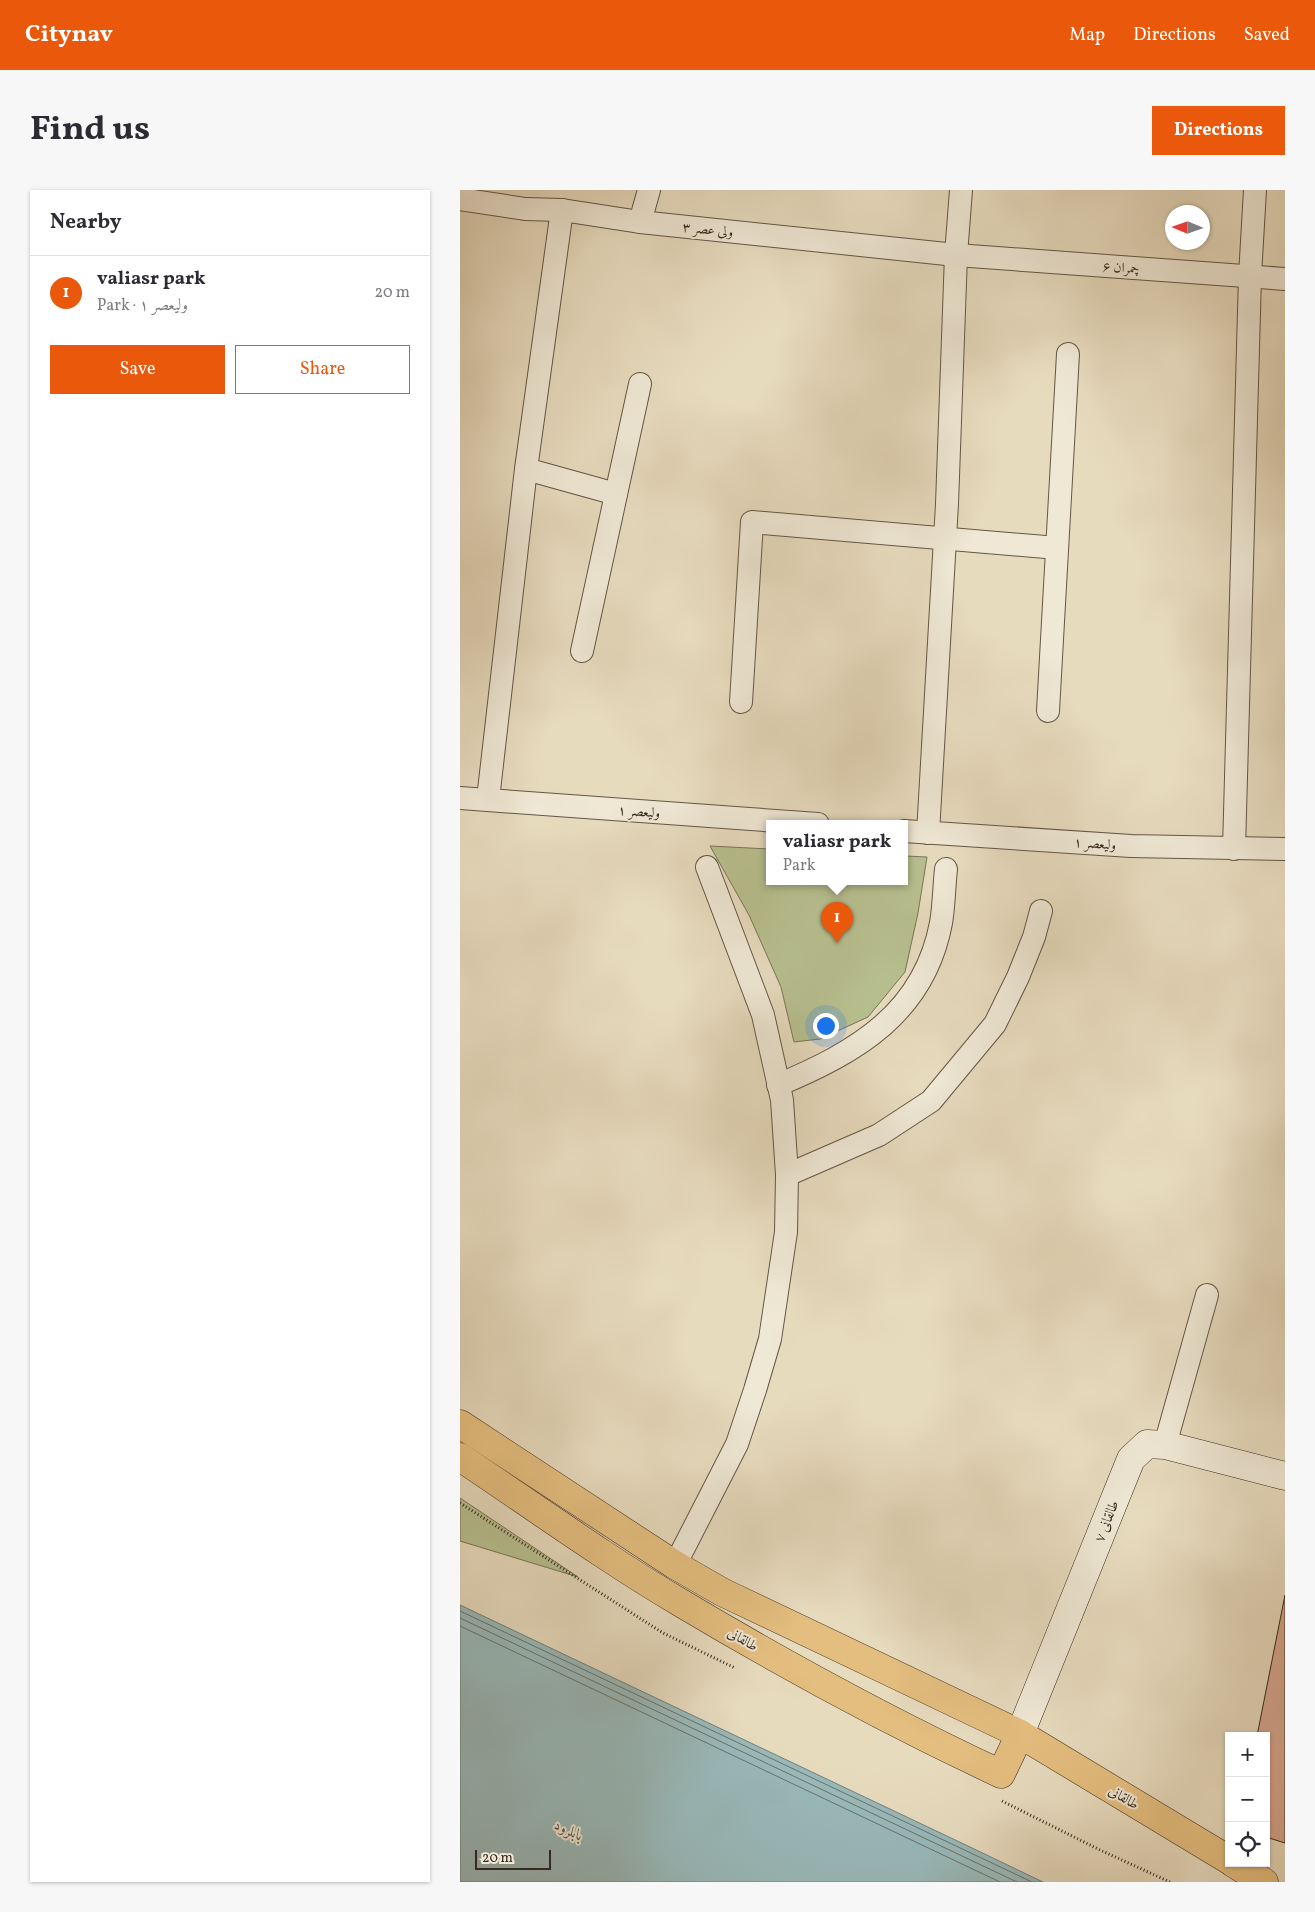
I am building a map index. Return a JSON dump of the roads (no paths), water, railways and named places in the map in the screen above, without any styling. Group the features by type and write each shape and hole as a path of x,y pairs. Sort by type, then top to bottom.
{"main road":[{"name":"طالقانی","path":"460,1424 676,1565 722,1592 1020,1734 1225,1858"},
{"name":"طالقانی ۷","path":"1020,1734 1131,1459 1147,1444 1165,1445 1285,1476"},
{"name":"طالقانی","path":"460,1458 680,1603 937,1744 1001,1774 1020,1734"},
{"path":"1240,1867 1264,1882"}],"street":[{"path":"640,222 648,190"},
{"path":"928,833 945,538 960,190"},
{"path":"1234,849 1250,276 1255,190"},
{"name":"ولی عصر ۳","path":"460,199 525,209 562,210 640,222 956,255"},
{"path":"488,799 526,469 562,210"},
{"name":"چمران ۶","path":"956,255 1285,279"},
{"path":"1048,711 1068,354"},
{"path":"582,651 640,384"},
{"path":"526,469 616,494"},
{"path":"741,702 752,522 1057,548"},
{"name":"ولیعصر ۱","path":"460,798 766,820"},
{"name":"ولیعصر ۱","path":"908,831 1131,846 1285,850"},
{"path":"676,1565 737,1444 755,1390 770,1339 786,1232 787,1175 782,1100 763,1016 707,867"},
{"path":"778,1085 832,1060 868,1039 903,1007 928,966 941,923 946,869"},
{"path":"787,1175 879,1135 931,1101 995,1024 1018,977 1034,937 1041,911"},
{"path":"1165,1445 1208,1295"}],"water":[{"name":"بابلرود","path":"460,1605 970,1847 1043,1882 460,1882"}],"place":[{"name":"valiasr park","path":"837,943"}]}
